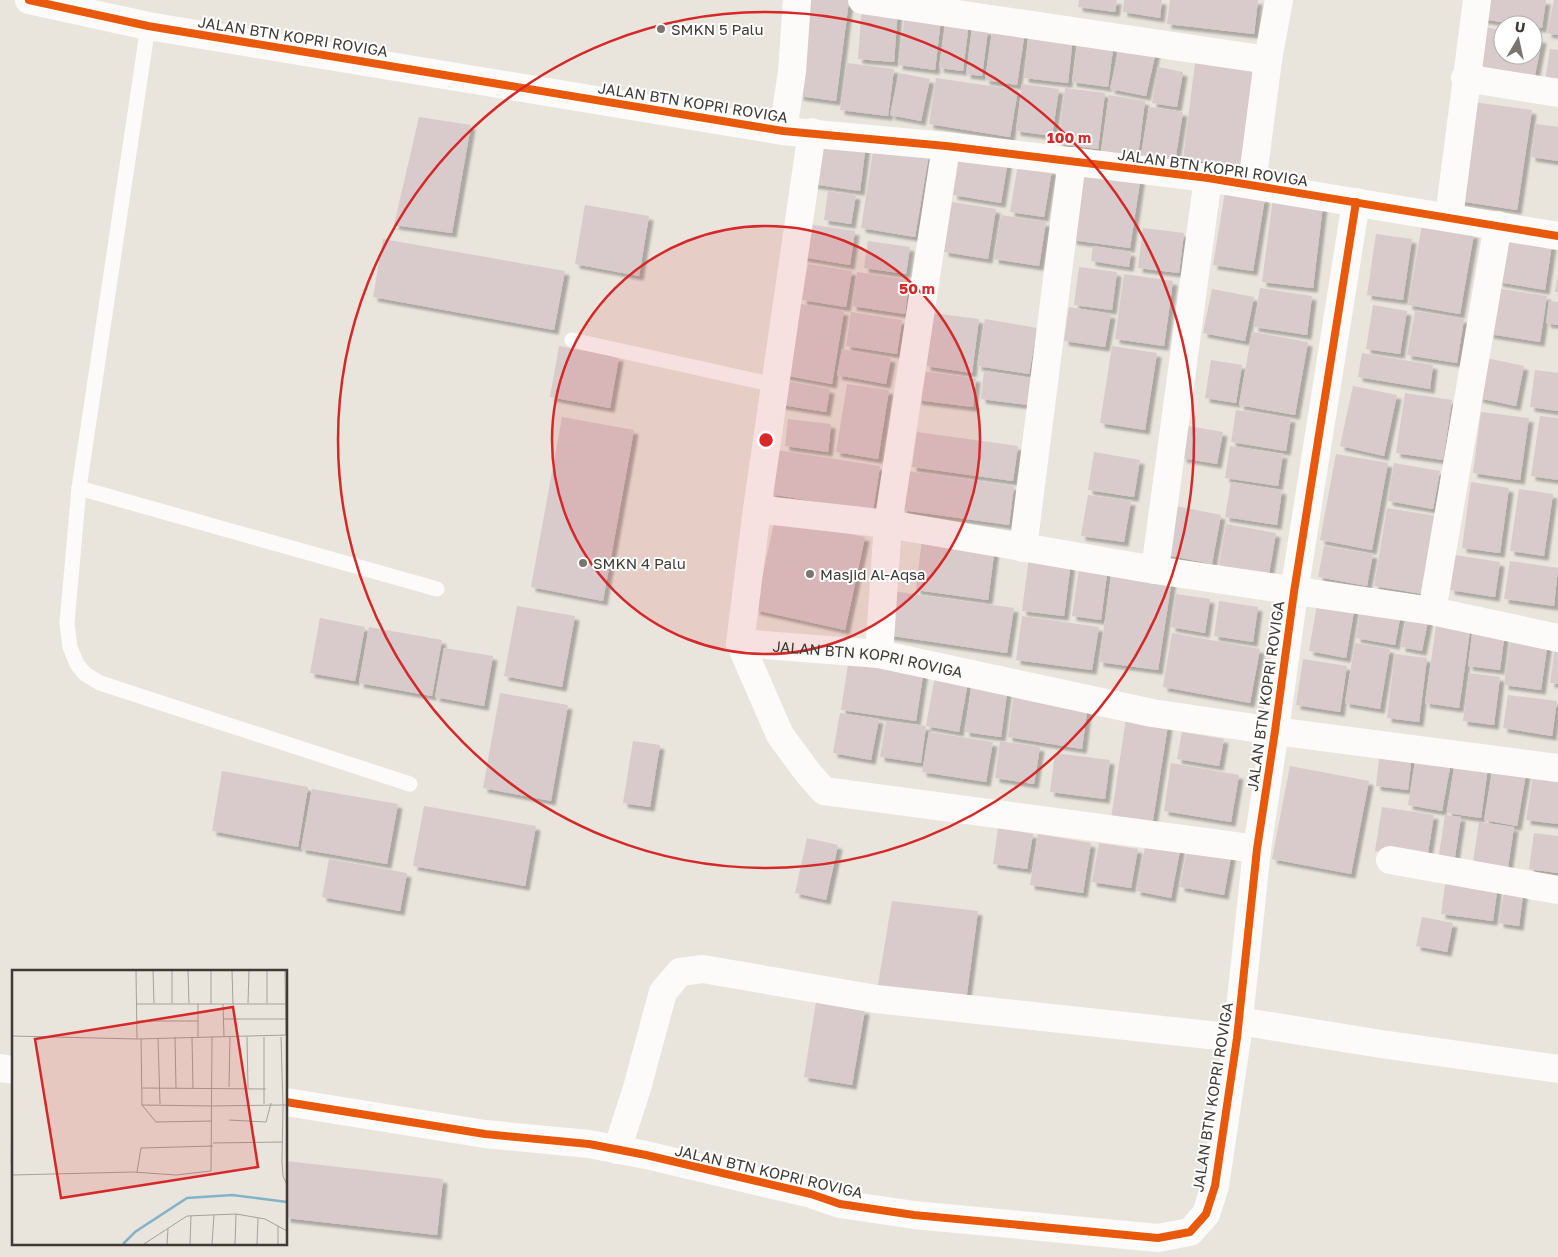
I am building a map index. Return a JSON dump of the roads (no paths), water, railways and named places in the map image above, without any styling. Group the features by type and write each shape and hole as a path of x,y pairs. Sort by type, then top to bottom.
{"street":[{"name":"JALAN BTN KOPRI ROVIGA","path":"29,0 148,26 783,131 812,132 946,146 1208,178 1558,236"},
{"name":"JALAN BTN KOPRI ROVIGA","path":"783,131 792,72 797,0"},
{"path":"862,0 1268,60"},
{"path":"1252,184 1268,60 1279,0"},
{"path":"1449,217 1476,0"},
{"path":"1466,78 1558,93"},
{"path":"812,132 757,509 740,643 780,735 824,791 1257,849"},
{"path":"879,654 888,524 946,146"},
{"path":"1023,548 1072,161"},
{"path":"1155,570 1208,178"},
{"name":"JALAN BTN KOPRI ROVIGA","path":"288,1102 485,1134 589,1144 801,1192 840,1204 914,1215 1158,1238 1190,1232 1206,1214 1215,1186 1238,1030 1257,849 1294,592 1356,202"},
{"path":"1432,611 1498,226"},
{"name":"JALAN BTN KOPRI ROVIGA","path":"757,509 888,524 1155,570 1432,611 1558,638"},
{"name":"JALAN BTN KOPRI ROVIGA","path":"740,643 879,654 1152,712 1275,732 1558,768"},
{"path":"1390,860 1558,890"},
{"path":"617,1150 637,1088 663,992 680,972 703,969 876,999 1381,1044 1558,1069"}],"lane":[{"path":"148,26 80,488 67,623 70,647 77,664 85,674 100,683 410,784"},
{"path":"572,340 776,385"},
{"path":"80,488 437,589"}],"place":[{"name":"SMKN 5 Palu","path":"661,29"},
{"name":"SMKN 4 Palu","path":"583,563"},
{"name":"Masjid Al-Aqsa","path":"810,574"}]}
